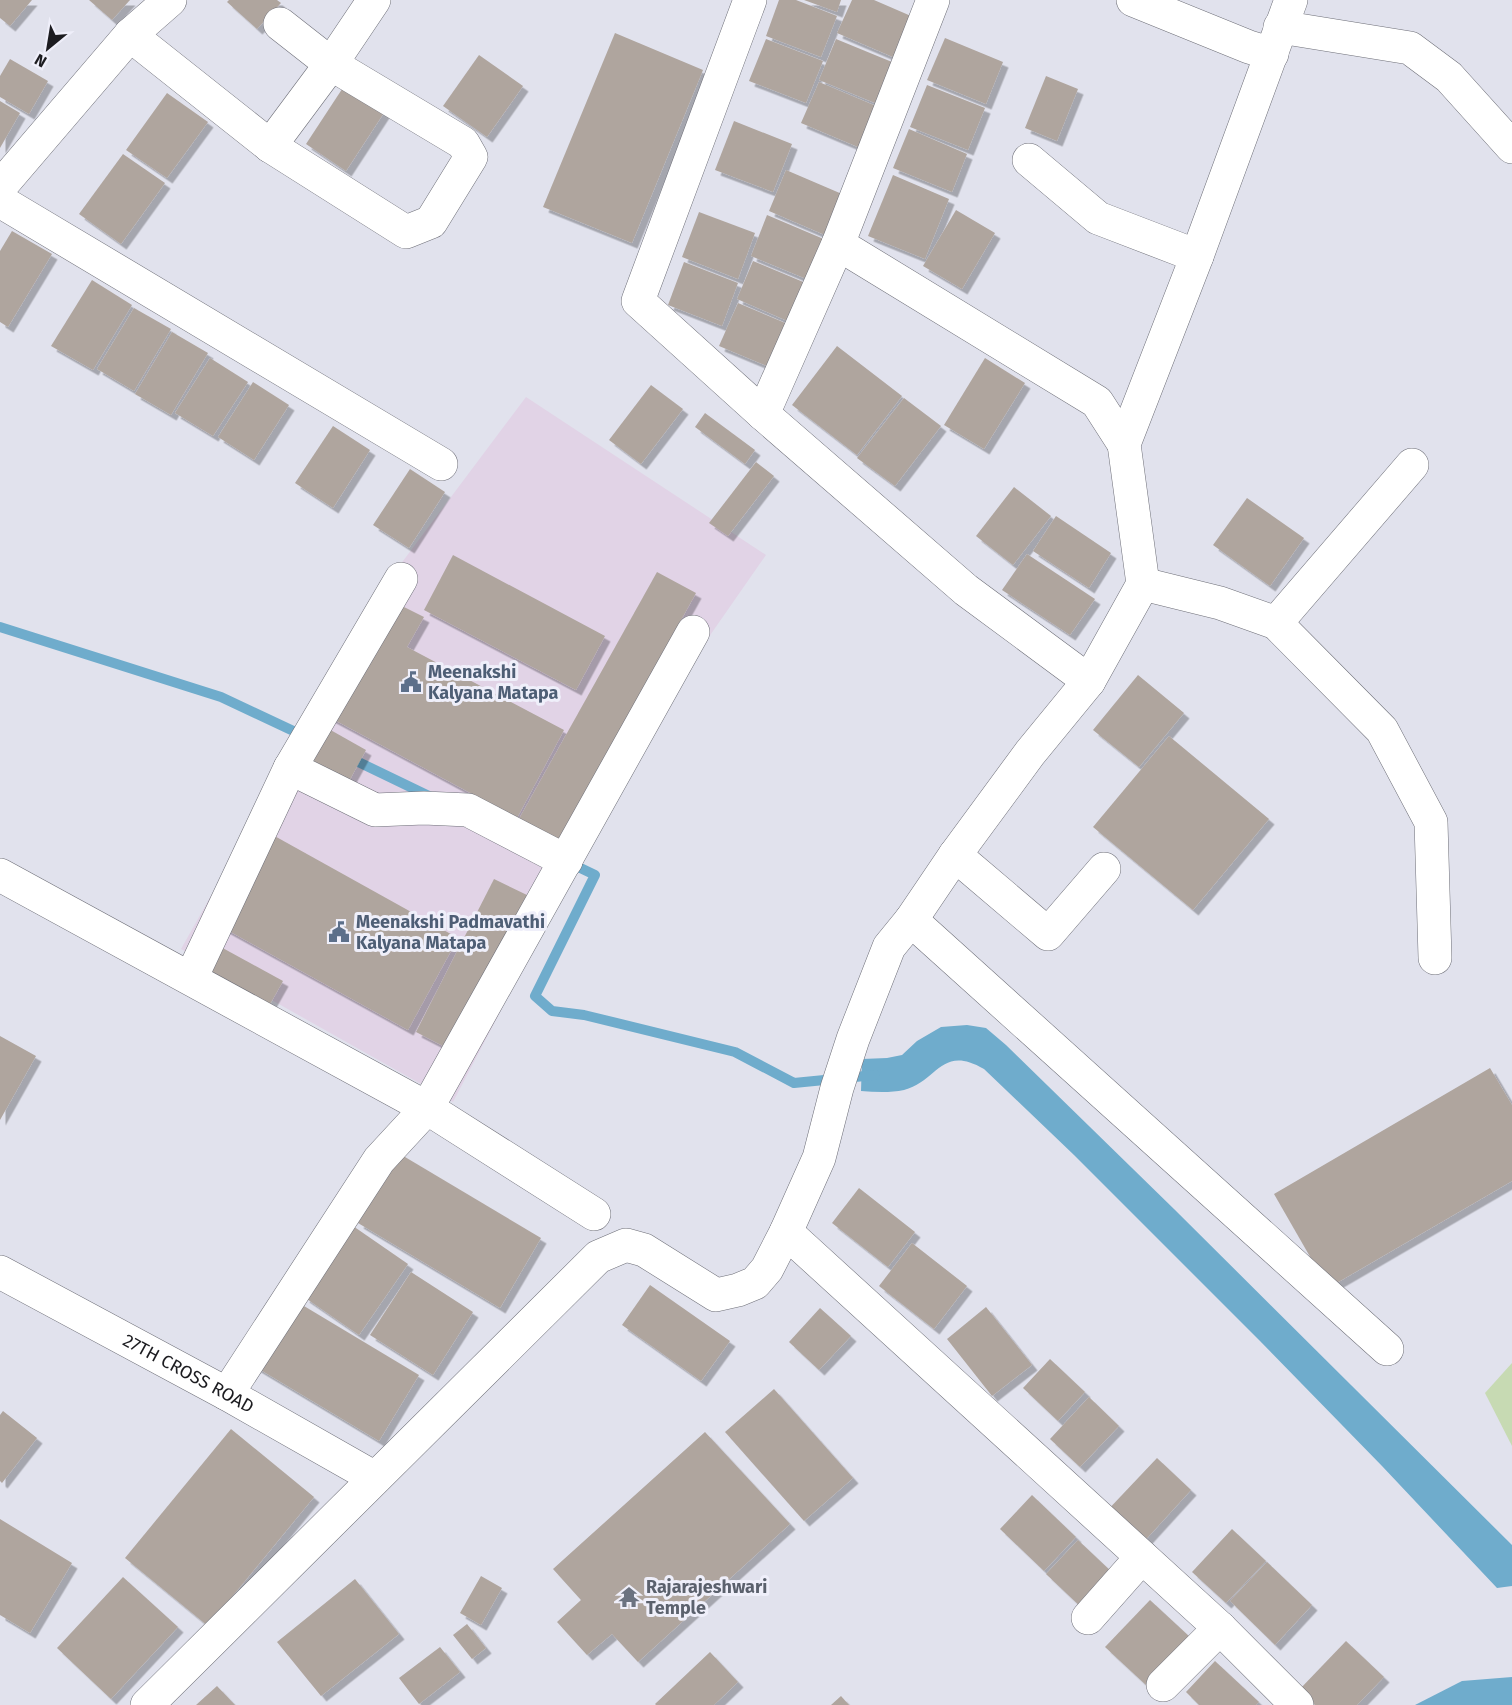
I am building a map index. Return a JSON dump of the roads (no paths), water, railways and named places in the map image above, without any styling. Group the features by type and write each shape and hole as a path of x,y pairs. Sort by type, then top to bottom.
{"street":[{"path":"0,187 130,35 170,0"},
{"path":"270,146 331,64 374,0"},
{"path":"750,0 638,302 966,590 1089,681"},
{"path":"764,414 838,244 933,0"},
{"path":"1133,0 1249,46 1281,27 1410,48 1449,77 1512,147"},
{"path":"130,35 270,146 406,232 431,222 471,157 463,143 331,64 280,24"},
{"path":"1124,444 1197,256 1281,27"},
{"path":"1029,160 1098,218 1197,256"},
{"path":"0,201 441,464"},
{"path":"147,1705 598,1257 626,1245 644,1250 716,1295 755,1283 767,1269 786,1232 819,1158 840,1077 889,947 911,920 955,855 1030,753 1089,681 1143,584 1124,444 1097,402 838,244"},
{"path":"1276,623 1412,465"},
{"path":"190,978 290,768 401,579"},
{"path":"1143,584 1220,603 1276,623 1382,730 1431,822 1435,958"},
{"path":"227,1394 379,1160 427,1108 693,632"},
{"path":"290,768 375,810 424,808 468,810 566,861"},
{"path":"955,855 1048,934 1104,869"},
{"path":"0,874 427,1108 594,1214"},
{"path":"911,920 1387,1349"},
{"path":"786,1232 1220,1628 1297,1705"},
{"name":"27TH CROSS ROAD","path":"0,1272 227,1394 375,1478"},
{"path":"1088,1617 1142,1557"},
{"path":"1163,1685 1220,1628"}],"water":[{"path":"967,1025 986,1028 1006,1045 1512,1545 1512,1586 1497,1588 1260,1341 1074,1155 984,1069 970,1062 958,1060 949,1062 904,1090 861,1091 862,1059 902,1055 917,1041 941,1027"},
{"path":"1512,1677 1512,1705 1415,1705 1462,1681"}],"waterway":[{"path":"0,627 221,697 304,736"},
{"path":"348,757 431,797"},
{"path":"570,863 595,875 535,996 552,1011 584,1015 735,1052 794,1083 875,1075"}],"place":[{"name":"Meenakshi Kalyana Matapa","path":"411,682"},
{"name":"Meenakshi Padmavathi Kalyana Matapa","path":"339,932"},
{"name":"Rajarajeshwari Temple","path":"629,1597"}]}
